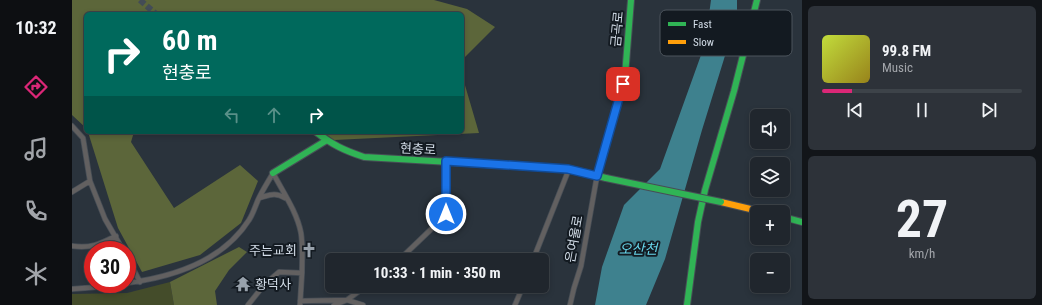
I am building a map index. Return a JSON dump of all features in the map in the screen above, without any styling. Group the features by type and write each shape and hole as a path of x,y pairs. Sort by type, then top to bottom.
{"street":[{"name":"금곡로","path":"597,176 624,76 631,0"},
{"path":"754,10 757,0"},
{"path":"688,305 698,222 705,190 743,56"},
{"path":"72,126 83,138 90,181 105,219 118,241"},
{"name":"현충로","path":"319,134 332,145 364,157 568,169 750,209"},
{"path":"136,282 198,265 223,248 241,231 250,219 259,198 274,173 327,140"},
{"path":"406,253 446,214 446,161"},
{"path":"537,253 568,169"},
{"path":"274,173 301,232 302,273 300,303 347,300 363,305"},
{"name":"은여울로","path":"570,305 582,266 597,176"},
{"path":"72,192 90,181"},
{"path":"259,198 272,194 278,194 286,199"},
{"path":"790,219 802,222"},
{"path":"72,246 82,248 99,245 116,236"},
{"path":"248,305 264,285 279,272 302,273"},
{"path":"136,274 140,282"},
{"path":"72,289 84,289"},
{"path":"334,305 347,300 356,293"},
{"path":"515,305 520,293"}],"green space":[{"path":"72,0 434,0 467,9 495,27 464,58 464,12 84,12 84,126 72,115"},
{"path":"464,82 479,133 464,134"},
{"path":"89,134 133,134 131,142 174,208 240,165 258,181 241,223 200,255 142,272 136,261 136,241 125,241 118,228"},
{"path":"326,134 458,134 334,140"},
{"path":"239,247 247,252 229,270 215,291 217,305 174,305 170,282"},
{"path":"170,282 174,305 72,305 72,294 136,293 136,291"}],"water":[{"name":"오산천","path":"711,0 737,0 737,10 710,10"},
{"name":"오산천","path":"701,56 725,56 665,259 646,305 595,305 602,267 624,205 660,169"}],"tunnel":[{"path":"140,0 154,12"}],"traffic: fast":[{"path":"597,176 625,76 631,0"},
{"path":"754,10 757,0"},
{"path":"687,305 698,222 705,190 743,56"},
{"path":"319,134 338,147 364,157 569,169 606,178"},
{"path":"273,173 327,140"},
{"path":"606,178 721,202"},
{"path":"790,219 802,222"}],"traffic: slow":[{"path":"721,202 750,209"}],"place":[{"name":"주는교회","path":"309,250"},
{"name":"황덕사","path":"243,284"}],"route":[{"path":"446,214 446,161 568,169 597,176 623,84"}]}
